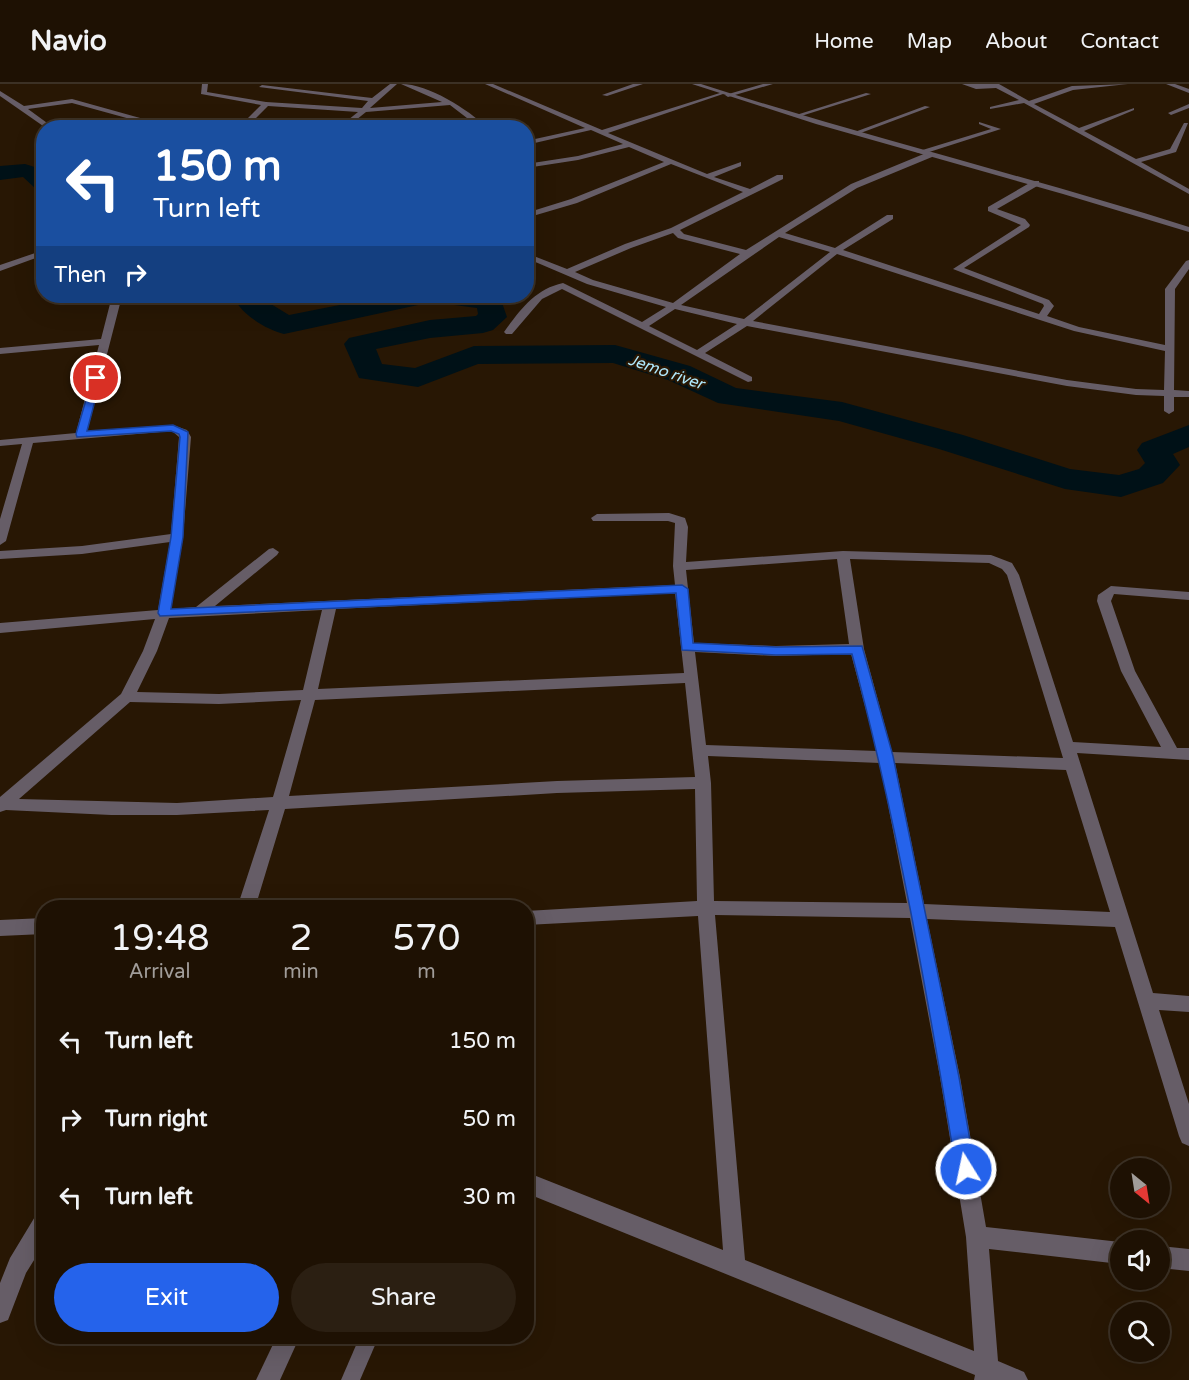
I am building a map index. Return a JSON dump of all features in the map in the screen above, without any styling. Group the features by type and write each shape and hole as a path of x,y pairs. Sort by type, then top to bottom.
{"street":[{"path":"205,84 203,93 266,104 364,110 451,103"},
{"path":"351,120 394,84"},
{"path":"404,84 451,103 474,120"},
{"path":"488,84 708,177 750,192"},
{"path":"605,95 640,84"},
{"path":"695,84 856,134 1036,183 1189,230"},
{"path":"603,132 724,94 770,84"},
{"path":"965,84 976,87 996,85 1188,190"},
{"path":"992,108 1027,102 1072,88 1125,84"},
{"path":"1169,84 1189,91"},
{"path":"262,87 373,100"},
{"path":"0,93 41,120"},
{"path":"796,116 867,94"},
{"path":"25,108 72,101 143,120"},
{"path":"249,120 266,104"},
{"path":"1171,113 1189,106"},
{"path":"856,134 927,107"},
{"path":"1078,131 1132,109"},
{"path":"642,326 674,306 776,233 854,186 924,153 998,129 981,123"},
{"path":"1135,162 1173,150 1186,124"},
{"path":"534,141 592,128"},
{"path":"534,165 578,158 631,144"},
{"path":"534,214 574,201 672,161"},
{"path":"708,177 738,164"},
{"path":"568,272 628,246 674,230 780,177"},
{"path":"1036,183 991,209 1022,220 1026,225 957,269 1046,302 1049,306 1041,318"},
{"path":"699,353 745,323 836,251 890,217"},
{"path":"674,230 681,236 747,253"},
{"path":"776,233 1077,329 1172,349"},
{"path":"0,268 36,255"},
{"path":"534,258 590,282 745,323 1067,383 1136,392 1189,394"},
{"path":"1170,411 1172,349 1170,290 1189,263"},
{"path":"534,301 559,286 572,290 748,379"},
{"path":"81,434 115,303"},
{"path":"509,332 531,303"},
{"path":"0,351 107,341"},
{"path":"0,443 28,442 81,434 173,428 183,432 177,537 164,613 150,651 127,697 1,805"},
{"path":"0,541 28,442"},
{"path":"597,518 676,518 681,521 680,566 690,678 703,783 706,908 735,1266"},
{"path":"0,555 82,550 177,537"},
{"path":"200,611 273,552"},
{"path":"680,566 843,555 991,559 1007,566 1013,575 1189,1136"},
{"path":"843,555 857,649 886,756 950,1077 978,1237 987,1373"},
{"path":"0,628 164,613 682,589"},
{"path":"1172,753 1128,671 1104,601 1105,595 1111,590 1189,596"},
{"path":"249,900 281,802 310,694 330,604"},
{"path":"687,647 776,651 857,649"},
{"path":"127,697 219,699 690,678"},
{"path":"699,750 886,756 1189,754"},
{"path":"1,805 177,809 557,787 703,783"},
{"path":"534,918 706,908 917,911 1121,921"},
{"path":"0,928 36,926"},
{"path":"1148,1001 1189,1004"},
{"path":"534,1185 735,1266 987,1373 1016,1380"},
{"path":"0,1312 18,1266 36,1236"},
{"path":"978,1237 1110,1252"},
{"path":"1170,1258 1189,1260"},
{"path":"268,1380 285,1344"}],"lane":[{"path":"350,1380 366,1344"}],"waterway":[{"name":"Jemo river","path":"0,173 19,170 36,175"},
{"name":"Jemo river","path":"251,303 284,325 389,303"},
{"name":"Jemo river","path":"490,303 493,317 483,324 430,329 359,344 370,372 418,378 474,355 615,354 679,373 729,396 842,412 951,442 1065,479 1121,486 1151,476 1163,465 1154,450 1189,435"}],"route":[{"path":"96,378 81,434 173,428 183,432 185,437 177,537 164,613 682,589 687,647 776,651 857,649 886,756 966,1169"}]}
